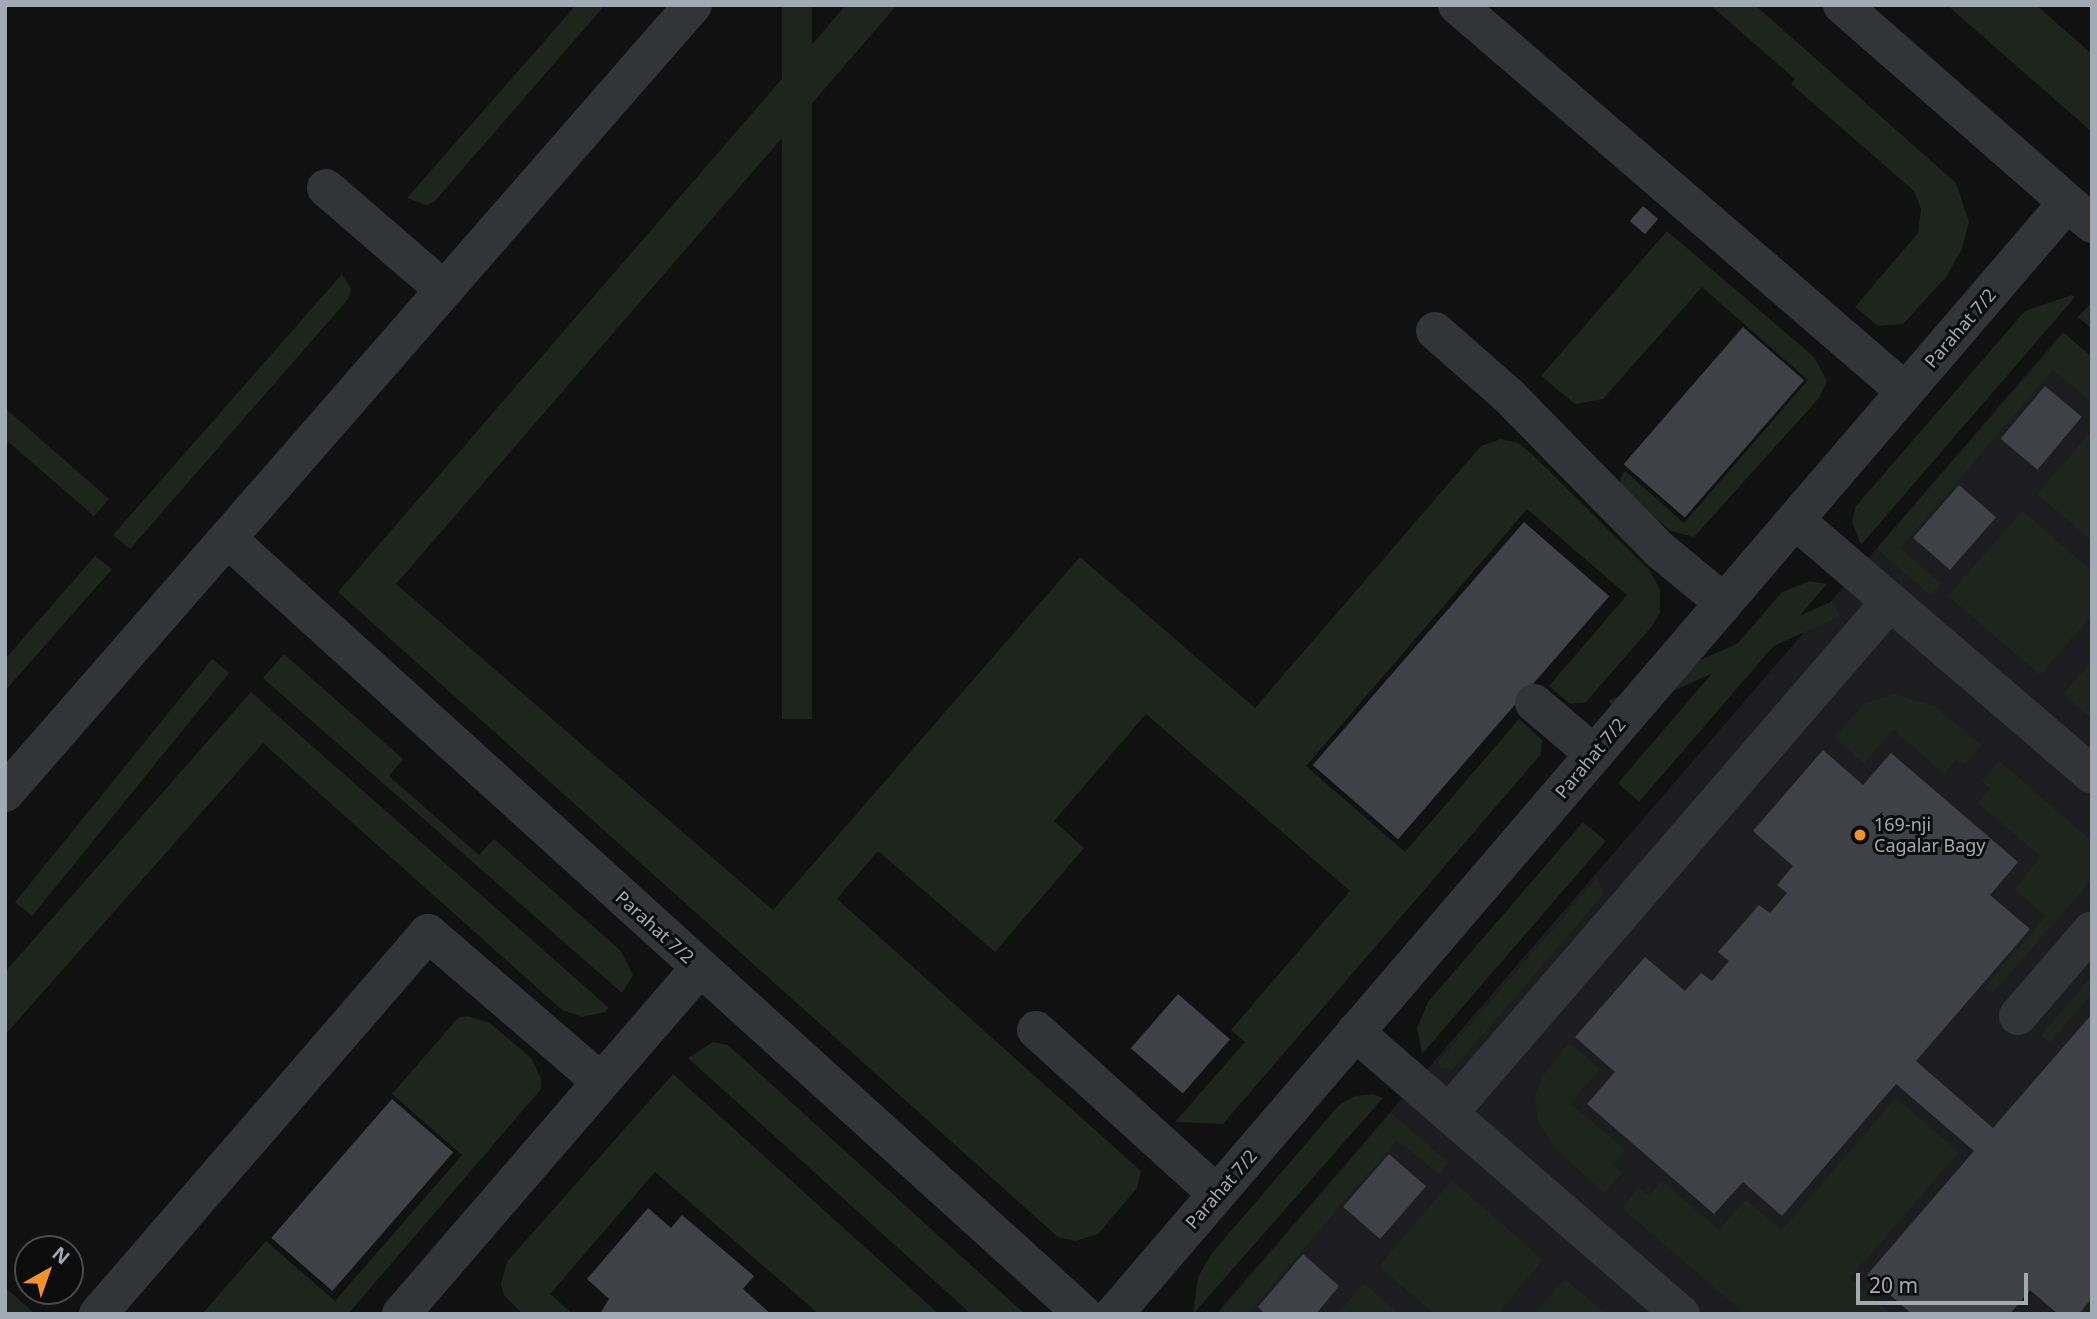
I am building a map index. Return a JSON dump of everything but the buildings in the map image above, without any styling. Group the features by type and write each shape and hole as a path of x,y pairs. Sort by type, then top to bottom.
{"street":[{"path":"5,793 693,5"},
{"path":"1457,5 1905,391"},
{"name":"Parahat 7/2","path":"1114,1314 1905,391 2080,214 1842,5"},
{"path":"326,188 444,290"},
{"path":"1435,331 1509,397 1660,550 1724,603"},
{"path":"1796,520 2092,775"},
{"name":"Parahat 7/2","path":"228,539 1083,1314"},
{"path":"1449,1113 1890,602"},
{"path":"1534,703 1594,754"},
{"path":"2018,1016 2092,930"},
{"path":"98,1314 428,933 601,1082"},
{"path":"401,1314 699,967"},
{"path":"1036,1030 1217,1194"},
{"path":"1355,1032 1681,1314"}],"shaded area":[{"path":"576,5 605,5 434,202 426,205 407,198"},
{"path":"782,5 812,5 812,719 782,719"},
{"path":"846,5 897,5 396,584 773,910 1080,557 1255,708 1481,446 1501,439 1518,443 1533,455 1650,571 1660,590 1660,612 1652,626 1586,702 1570,704 1549,686 1627,595 1527,509 1306,766 1405,852 1519,719 1542,740 1541,754 1223,1124 1175,1122 1245,1042 1231,1030 1350,891 1146,714 1054,821 1084,848 995,952 878,851 837,899 1141,1171 1137,1188 1098,1234 1075,1241 1058,1237 338,592"},
{"path":"1710,5 1755,5 1956,183 1969,222 1962,249 1946,277 1903,324 1878,326 1855,307 1918,233 1921,209 1914,191 1791,84 1795,79"},
{"path":"1947,5 2036,5 2092,54 2092,132"},
{"path":"1667,231 1814,357 1827,381 1819,398 1694,537 1671,531 1627,494 1620,483 1622,474 1625,471 1684,523 1808,380 1702,287 1603,399 1575,404 1541,376"},
{"path":"342,274 351,289 349,298 130,549 113,535"},
{"path":"2072,295 2075,297 1861,545 1852,522 1856,506 2025,311"},
{"path":"2092,302 2092,329 2078,317"},
{"name":"169-nji Cagalar Bagy","path":"2063,332 2092,357 2092,1314 1216,1314"},
{"path":"2064,333 2092,357 2092,402 2053,370 1900,548 1941,584 1930,595 1877,549"},
{"path":"5,408 109,499 94,516 5,439"},
{"path":"2092,430 2092,541 2037,494"},
{"path":"2022,511 2092,571 2092,615 2040,675 1948,596"},
{"path":"95,556 112,569 5,691 5,659"},
{"path":"1810,581 1827,584 1639,802 1618,783 1782,592"},
{"path":"1833,601 1840,617 1616,716 1609,701"},
{"path":"284,654 403,759 389,776 479,855 494,839 621,951 633,975 622,993 263,678"},
{"path":"212,659 229,673 32,916 15,902"},
{"path":"2092,661 2092,719 2063,694"},
{"path":"251,692 609,1008 605,1012 582,1017 562,1010 263,743 5,1035 5,972"},
{"path":"1895,694 1934,706 1982,745 1964,765 1956,759 1944,774 1893,729 1864,764 1834,737 1864,704"},
{"path":"1999,761 2092,841 2092,879 1992,994 1984,988 2046,916 2014,889 2041,857 1978,803 1990,789 1982,781"},
{"path":"1583,822 1606,841 1422,1054 1417,1028 1428,1002"},
{"path":"1597,878 1604,894 1453,1069 1442,1068 1437,1063"},
{"path":"2092,976 2092,994 2049,1043 2041,1035"},
{"path":"467,1016 490,1023 531,1058 541,1078 541,1089 348,1314 202,1314 266,1241 335,1301 462,1155 392,1094 458,1018"},
{"path":"713,1042 728,1045 1025,1314 971,1314 688,1058"},
{"path":"1569,1043 1600,1069 1570,1103 1625,1150 1613,1165 1622,1173 1604,1193 1554,1147 1538,1122 1535,1099 1541,1078"},
{"path":"673,1074 939,1314 819,1314 655,1172 550,1294 573,1314 523,1314 504,1295 501,1284 507,1262"},
{"path":"1373,1094 1383,1098 1193,1314 1198,1277 1212,1253 1340,1104 1355,1096"},
{"path":"1896,1098 1959,1152 1850,1278 1891,1314 1745,1314 1622,1208 1639,1187 1649,1196 1662,1181 1719,1230 1746,1200 1782,1230"},
{"path":"1391,1113 1449,1163 1439,1174 1397,1140 1247,1314 1218,1314"},
{"path":"1452,1180 1543,1260 1497,1314 1434,1314 1379,1266"},
{"path":"1565,1279 1606,1314 1535,1314"},
{"path":"1364,1283 1399,1314 1337,1314"},
{"path":"5,1287 14,1295 14,1305 25,1305 35,1314 5,1314"}],"place":[{"name":"169-nji Cagalar Bagy","path":"1860,835"}]}
